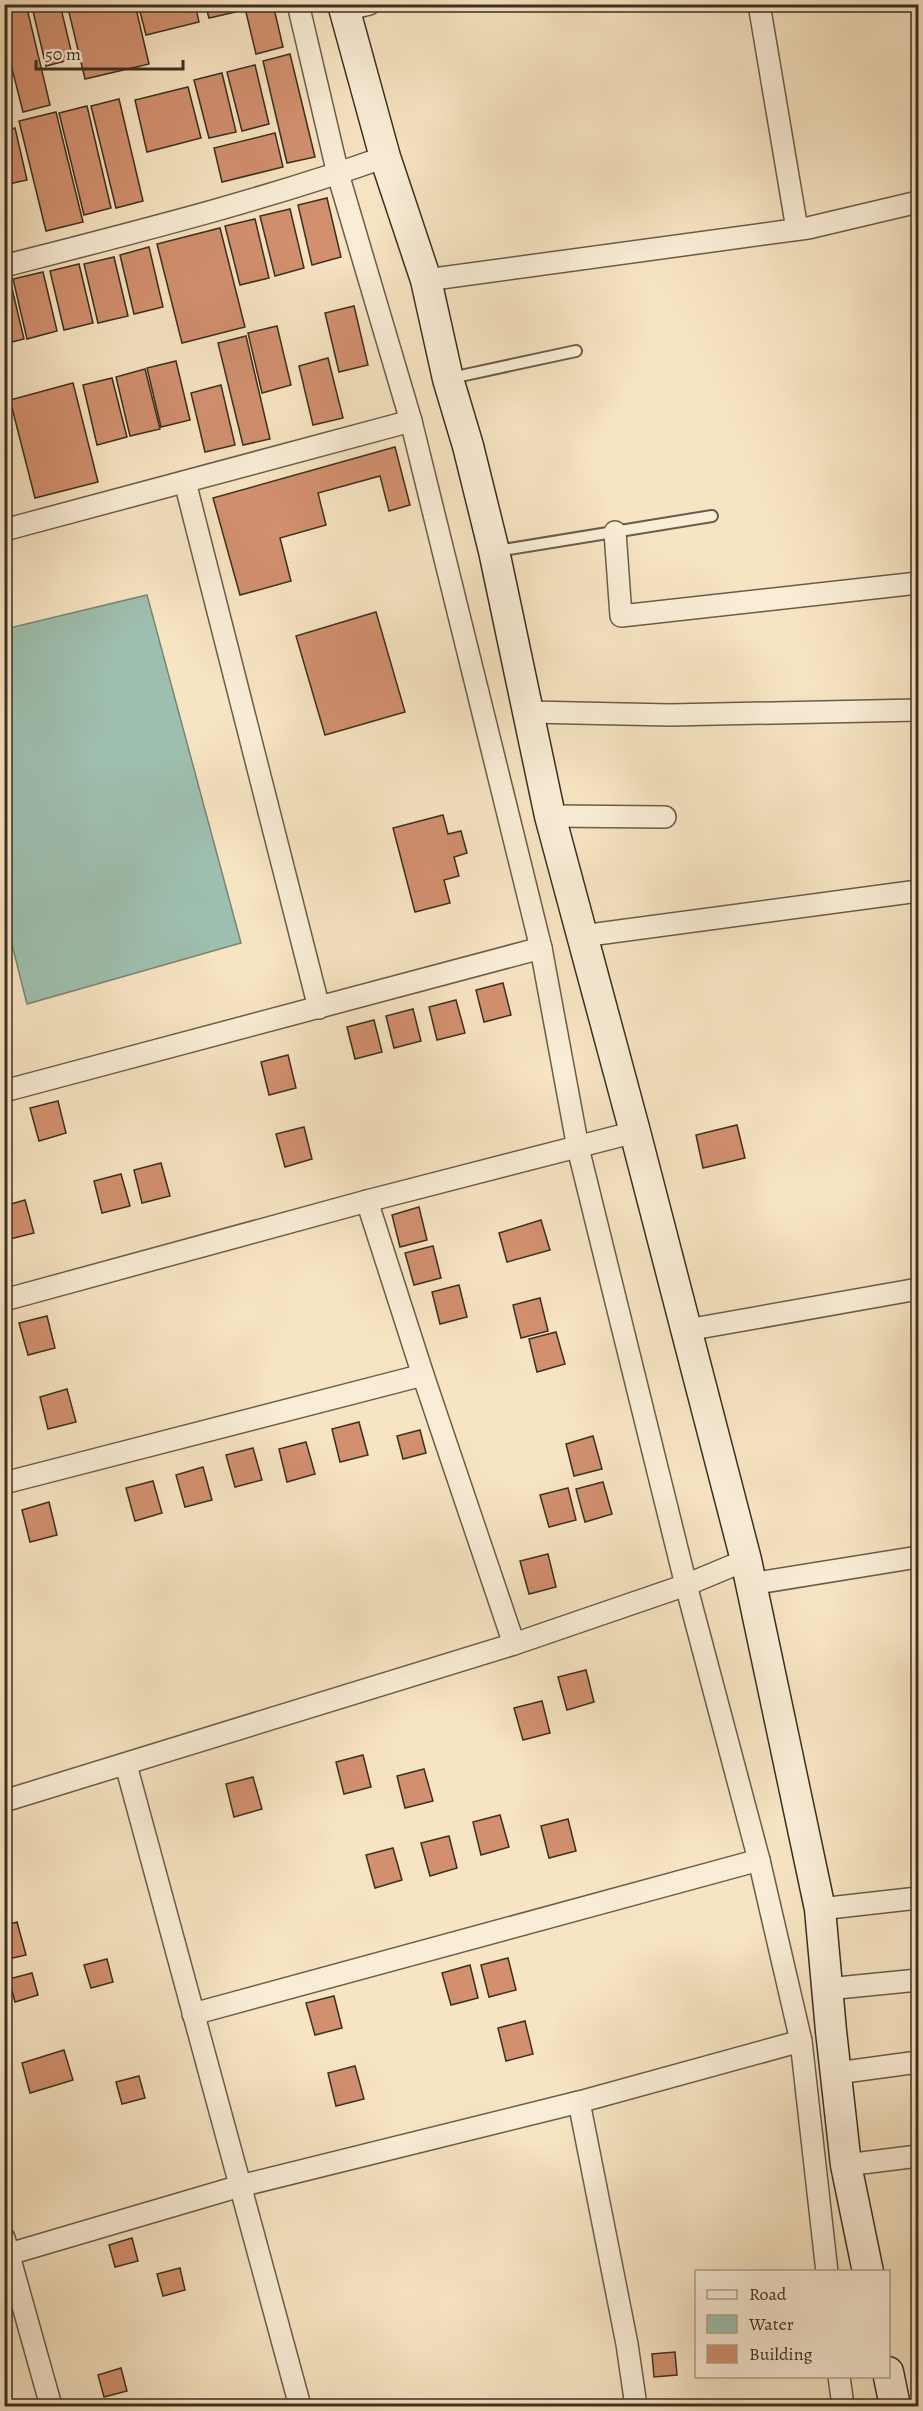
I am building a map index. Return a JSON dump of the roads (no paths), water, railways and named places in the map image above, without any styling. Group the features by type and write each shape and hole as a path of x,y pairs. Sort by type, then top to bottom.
{"street":[{"path":"298,4 338,174 411,421 541,948 578,1148 686,1585 759,1860 801,2041 827,2270"},
{"path":"759,4 797,229"},
{"path":"352,6 385,157 426,280 448,379 468,446 494,551 550,816 687,1330 748,1572 820,1909 846,2165 868,2270"},
{"path":"4,266 127,234 338,174 385,157"},
{"path":"426,280 797,229 918,202"},
{"path":"4,530 411,421"},
{"path":"185,482 319,1008"},
{"path":"615,532 621,616 918,583"},
{"path":"529,712 670,715 918,710"},
{"path":"550,816 664,817"},
{"path":"582,936 918,891"},
{"path":"4,1091 541,948"},
{"path":"4,1300 367,1201 635,1132"},
{"path":"367,1201 513,1644"},
{"path":"687,1330 918,1289"},
{"path":"4,1483 423,1375"},
{"path":"4,1802 513,1644 686,1585 748,1572 918,1557"},
{"path":"126,1765 300,2406"},
{"path":"193,2014 759,1860"},
{"path":"820,1909 918,1898"},
{"path":"827,1989 918,1980"},
{"path":"51,2406 7,2246 579,2102 801,2041"},
{"path":"837,2073 918,2062"},
{"path":"579,2102 627,2343 636,2406"},
{"path":"846,2165 918,2156"},
{"path":"839,2378 843,2406"},
{"path":"889,2378 896,2406"}],"lane":[{"path":"448,379 576,351"},
{"path":"494,551 712,516"}],"water":[{"path":"147,595 241,943 27,1004 5,917 5,629"}]}
